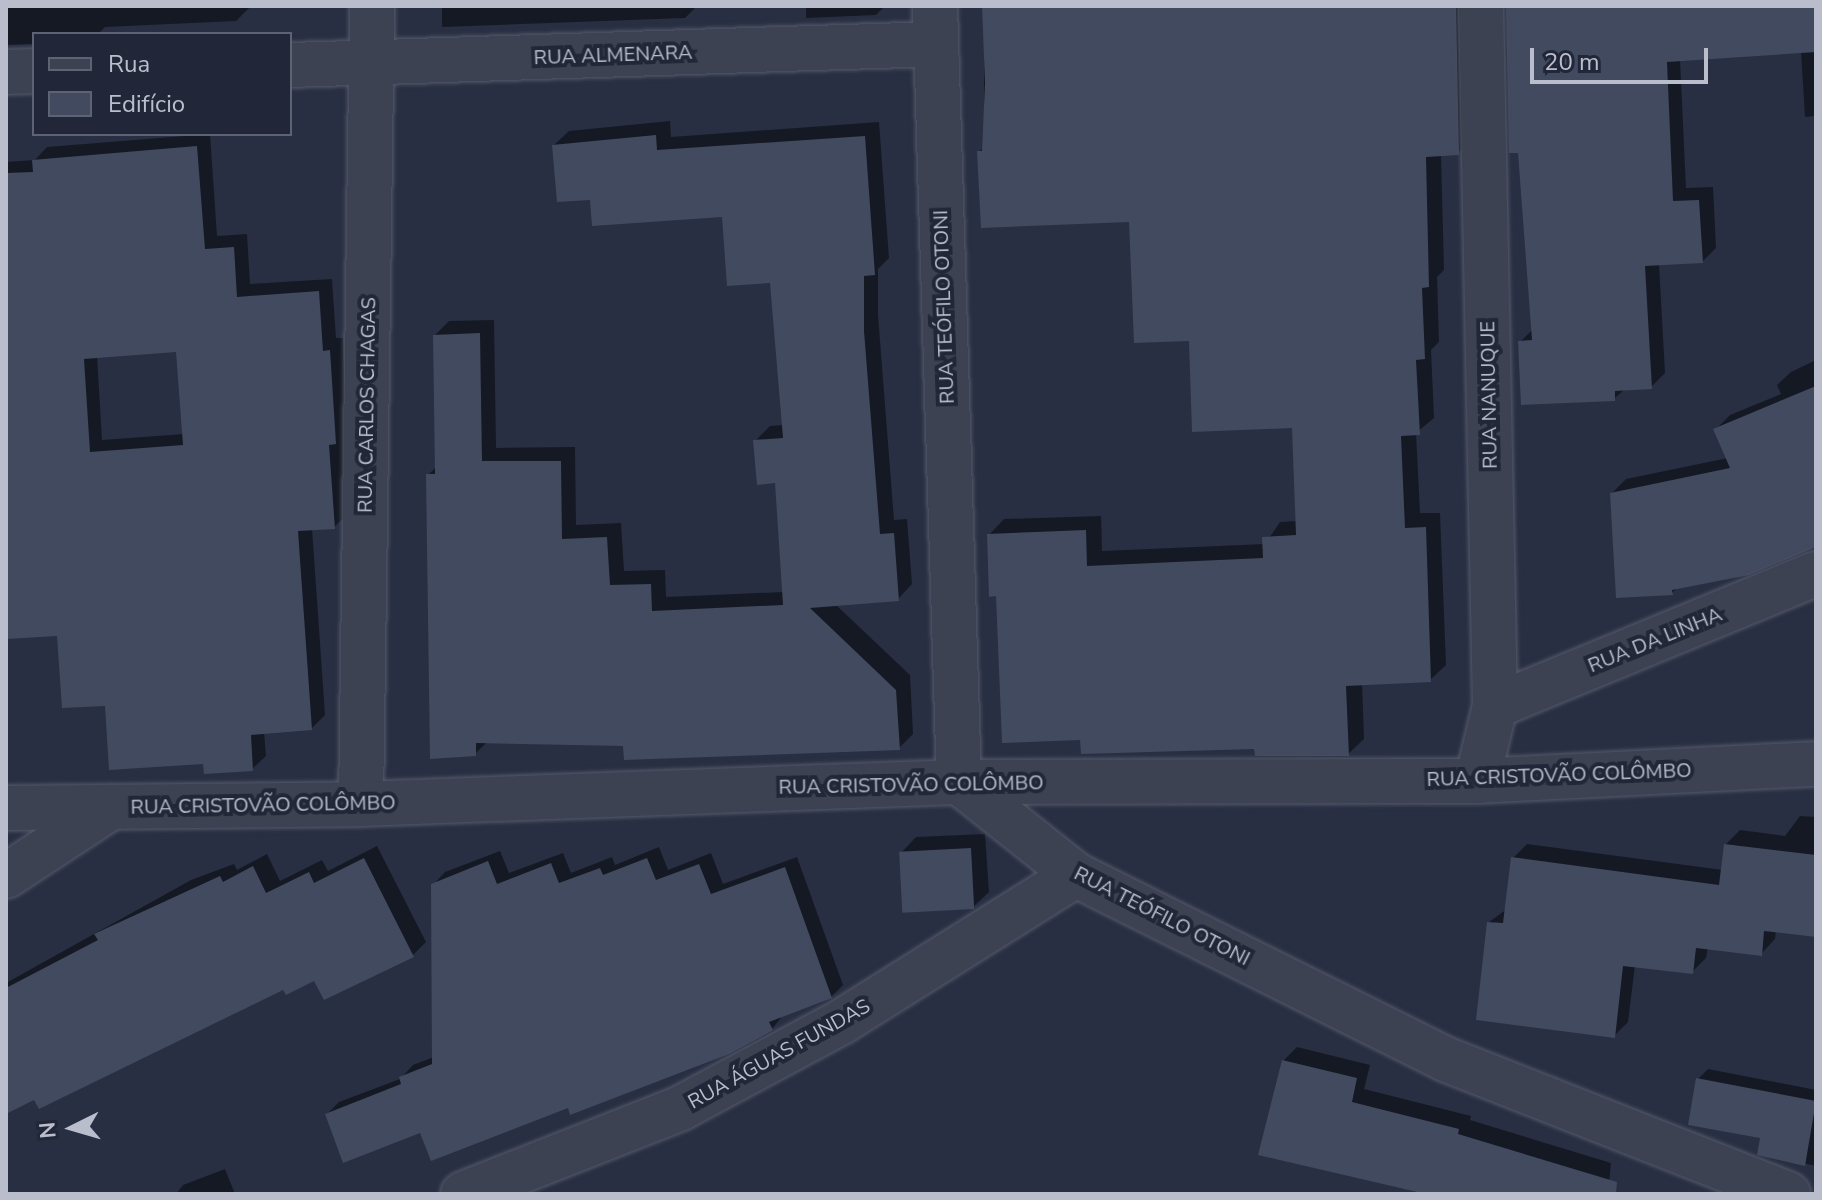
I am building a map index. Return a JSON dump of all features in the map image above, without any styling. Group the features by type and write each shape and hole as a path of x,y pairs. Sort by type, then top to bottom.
{"street":[{"name":"RUA CARLOS CHAGAS","path":"361,804 372,6"},
{"name":"RUA NANUQUE","path":"1477,781 1495,706 1481,6"},
{"name":"RUA ALMENARA","path":"292,65 371,63 935,25"},
{"name":"RUA TEÓFILO OTONI","path":"935,25 959,782 1076,875 1445,1059 1788,1194"},
{"path":"6,72 32,71"},
{"name":"RUA DA LINHA","path":"1495,706 1816,574"},
{"name":"RUA CRISTOVÃO COLÔMBO","path":"6,808 361,804 959,782 1477,781 1816,764"},
{"path":"6,876 111,807"},
{"name":"RUA ÁGUAS FUNDAS","path":"463,1194 681,1108 843,1021 1076,875"}],"building":[{"path":"982,6 1456,6 1459,155 1426,157 1429,287 1422,288 1425,359 1416,360 1420,435 1401,436 1405,528 1426,527 1431,682 1346,686 1349,756 1255,756 1254,749 1081,754 1080,740 1002,743 996,596 989,597 987,534 1086,530 1087,566 1263,558 1262,537 1296,535 1292,428 1192,432 1189,341 1134,343 1129,222 981,228 977,151 982,151 985,83"},
{"path":"1506,6 1816,6 1816,52 1667,62 1673,201 1699,200 1703,263 1645,266 1652,389 1615,391 1615,401 1521,405 1518,341 1532,340 1518,153 1509,153"},
{"path":"656,135 657,150 865,136 875,275 864,276 864,331 880,534 894,533 899,601 810,608 896,690 900,750 624,760 623,746 476,743 476,756 430,759 426,474 435,474 433,335 480,333 482,461 561,461 562,539 607,537 610,585 651,584 652,611 783,605 775,483 757,485 753,440 783,438 770,283 727,286 722,217 592,226 590,200 557,202 552,145"},
{"path":"197,146 205,249 234,247 237,297 319,291 323,351 330,350 336,444 329,445 335,529 298,531 312,730 251,735 253,771 204,774 203,764 109,770 105,706 62,708 57,636 6,639 6,173 33,172 32,160","holes":["176,352 183,445 90,452 84,359"]},
{"path":"1816,386 1816,547 1749,575 1672,590 1673,595 1616,598 1610,493 1730,468 1713,429"},
{"path":"1724,844 1816,855 1816,937 1764,931 1762,956 1696,948 1693,974 1623,966 1615,1038 1476,1020 1487,922 1503,923 1511,857 1719,885"},
{"path":"971,848 974,909 902,913 899,852"},
{"path":"364,858 414,957 324,1000 314,981 286,995 283,990 39,1109 34,1100 6,1114 6,988 98,940 94,934 220,876 223,882 253,866 266,893 309,872 314,883"},
{"path":"647,858 656,880 699,864 711,894 785,867 832,998 769,1022 773,1030 729,1054 570,1115 568,1108 431,1161 420,1133 343,1163 325,1114 401,1084 399,1077 432,1064 431,884 488,861 497,884 551,863 559,883 600,868 603,875"},
{"path":"1282,1060 1357,1078 1352,1102 1459,1129 1458,1134 1617,1182 1616,1194 1426,1194 1258,1155"},
{"path":"1696,1078 1816,1101 1805,1166 1757,1155 1760,1138 1688,1125"}]}
